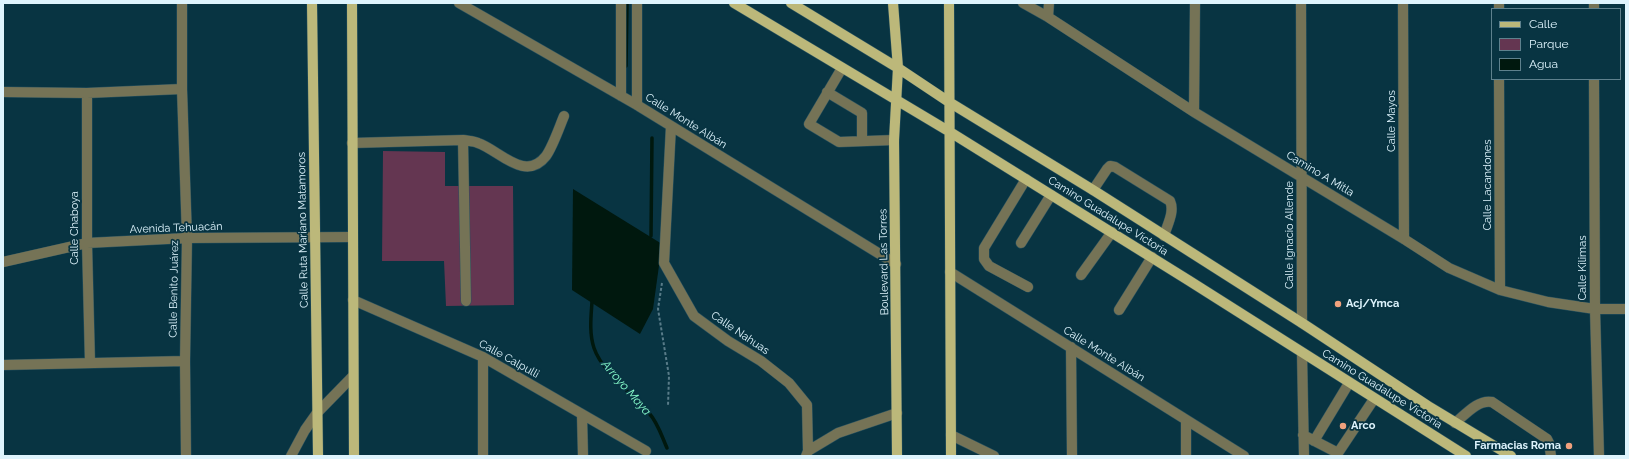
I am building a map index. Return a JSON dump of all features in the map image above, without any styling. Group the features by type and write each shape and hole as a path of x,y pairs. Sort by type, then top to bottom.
{"main road":[{"name":"Calle Ruta Mariano Matamoros","path":"312,3 318,456"},
{"path":"352,3 354,456"},
{"name":"Camino Guadalupe Victoria","path":"734,3 1051,194 1466,456"},
{"name":"Camino Guadalupe Victoria","path":"791,3 1093,190 1302,323 1455,423 1510,456"},
{"name":"Boulevard Las Torres","path":"893,3 898,68 894,140 897,456"},
{"path":"949,3 951,456"}],"street":[{"name":"Calle Benito Juárez","path":"182,3 182,89 187,238 185,361 186,456"},
{"name":"Calle Monte Albán","path":"460,3 637,105 896,264"},
{"path":"620,3 621,96"},
{"path":"637,3 637,105"},
{"name":"Camino A Mitla","path":"1023,3 1048,17 1194,112 1404,239 1449,268 1500,290 1548,302 1595,309 1626,309"},
{"path":"1048,17 1049,3"},
{"path":"1194,112 1195,3"},
{"name":"Calle Ignacio Allende","path":"1301,3 1302,323"},
{"name":"Calle Mayos","path":"1403,3 1404,239"},
{"path":"842,68 809,124 839,142 894,140"},
{"name":"Calle Lacandones","path":"1500,80 1500,290"},
{"name":"Calle Kilimas","path":"1594,80 1595,309 1599,456"},
{"path":"3,92 87,93 182,89"},
{"path":"827,92 862,113 862,141"},
{"name":"Calle Chaboya","path":"87,93 87,243 90,363"},
{"path":"352,143 463,140 478,142 519,166 530,166 539,163 546,155 564,116"},
{"path":"664,263 671,126"},
{"path":"463,140 466,301"},
{"path":"1093,190 1110,166 1115,167 1170,201 1173,206 1172,212 1164,236"},
{"path":"1026,179 984,248 984,258 989,266 1028,287"},
{"path":"1021,243 1051,194"},
{"path":"1081,275 1112,232"},
{"name":"Avenida Tehuacán","path":"3,262 87,243 187,238 352,237"},
{"path":"1119,310 1152,257"},
{"name":"Calle Nahuas","path":"664,263 694,316 728,341 761,361 789,383 807,405 807,453"},
{"name":"Calle Monte Albán","path":"950,272 1244,456"},
{"name":"Calle Calpulli","path":"353,300 483,356 646,451"},
{"path":"1071,347 1072,456"},
{"path":"1302,353 1304,456"},
{"path":"483,356 483,456"},
{"path":"3,365 185,361"},
{"path":"291,456 305,430 317,413 353,376"},
{"path":"1314,441 1349,383"},
{"path":"1303,435 1338,453 1374,399"},
{"path":"1455,423 1480,403 1487,401 1492,402 1547,439 1551,456"},
{"path":"807,453 838,433 897,413"},
{"path":"582,415 582,456"},
{"path":"1186,420 1186,456"},
{"path":"951,435 994,456"}],"path":[{"path":"664,263 658,309 669,376 668,406"}],"green space":[{"path":"383,151 445,152 445,186 513,186 514,305 446,306 444,261 382,261"}],"water":[{"path":"573,189 662,244 653,309 640,334 572,290"}],"waterway":[{"name":"Arroyo Maya","path":"626,66 627,3"},
{"name":"Arroyo Maya","path":"651,236 652,138"},
{"name":"Arroyo Maya","path":"592,302 591,336 598,357 618,382 652,417 667,448"}],"place":[{"name":"Acj/Ymca","path":"1338,304"},
{"name":"Arco","path":"1343,426"},
{"name":"Farmacias Roma","path":"1569,446"}]}
